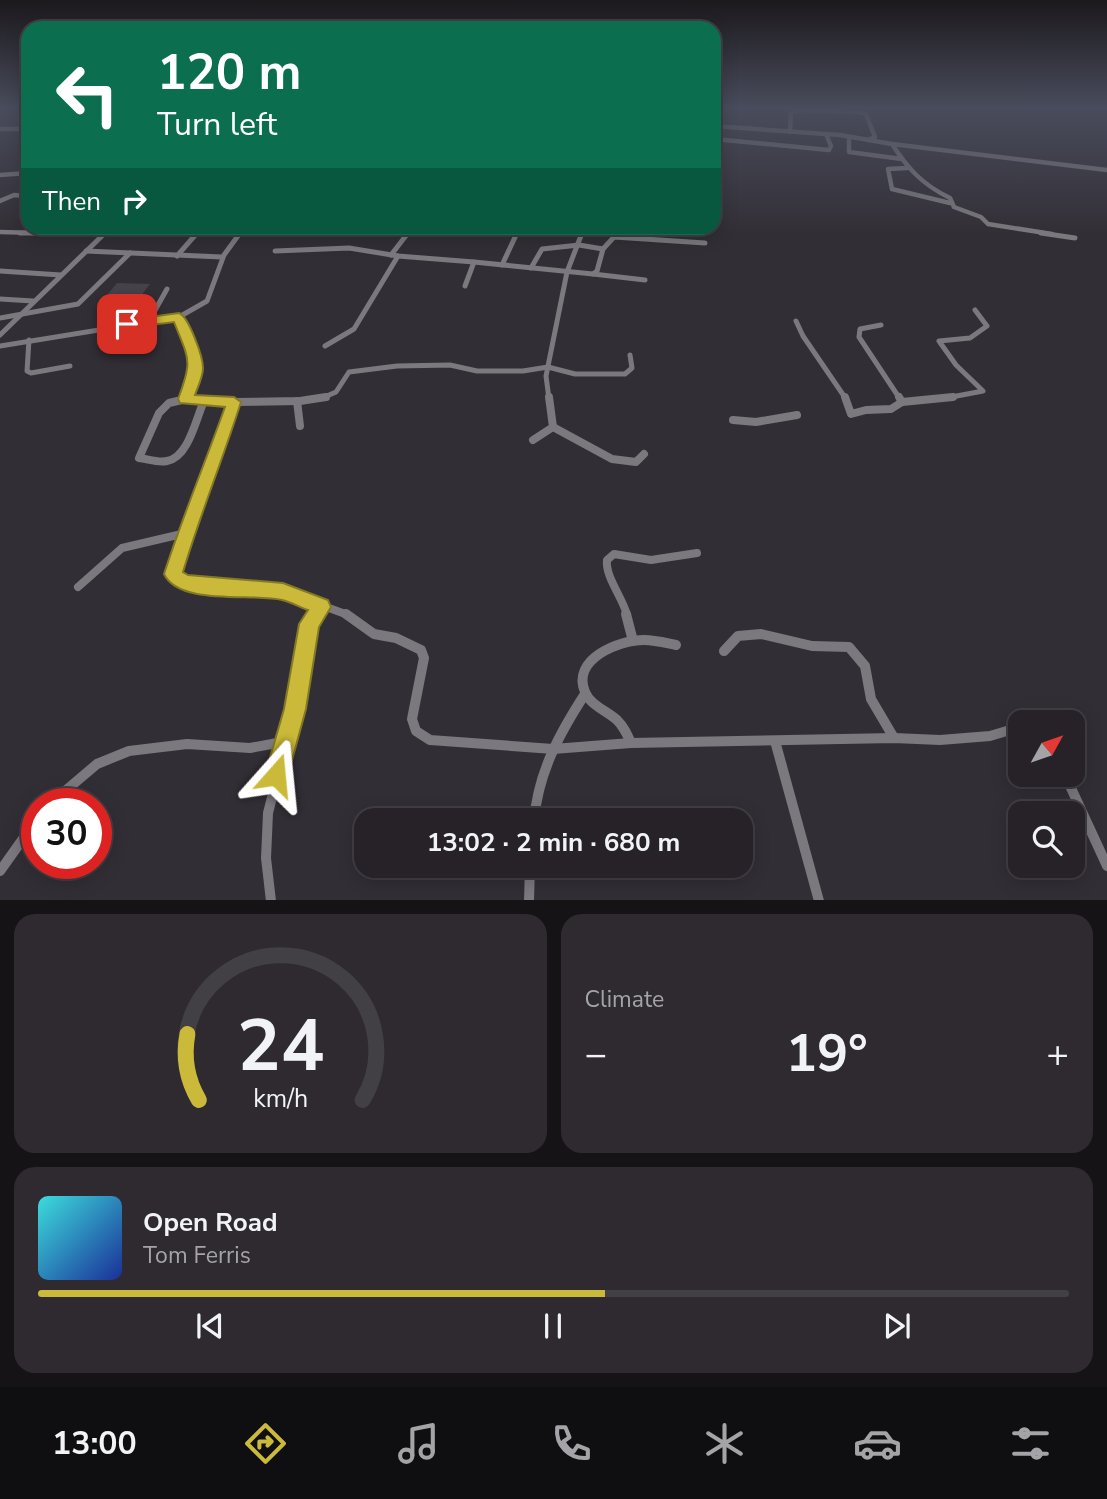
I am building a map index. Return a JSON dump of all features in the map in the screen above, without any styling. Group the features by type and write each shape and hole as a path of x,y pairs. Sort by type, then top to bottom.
{"street":[{"path":"849,151 903,159"},
{"path":"897,151 907,168 929,188 950,198 950,203"},
{"path":"950,151 1107,170"},
{"path":"907,168 888,169 892,189 950,203 981,217 988,224 1075,238"},
{"path":"0,175 21,174"},
{"path":"0,201 14,195 21,196"},
{"path":"0,232 21,233"},
{"path":"0,335 103,235"},
{"path":"177,256 194,235"},
{"path":"0,346 179,317 198,309 210,300 222,257 239,235"},
{"path":"326,346 354,329 407,235"},
{"path":"502,265 516,235"},
{"path":"553,427 546,376 564,301 566,272 582,235"},
{"path":"593,274 597,271 608,240 621,236 705,243"},
{"path":"531,268 542,249 579,246 603,249"},
{"path":"275,251 349,248 394,256 645,280"},
{"path":"86,251 222,257"},
{"path":"0,318 78,304 130,253"},
{"path":"465,286 474,262"},
{"path":"0,271 61,275"},
{"path":"149,321 167,289"},
{"path":"0,299 33,301"},
{"path":"796,321 830,379 845,397 852,414 866,410 891,409 902,402 983,391 956,365 939,341 970,338 987,326 975,310"},
{"path":"179,317 196,360 196,372 186,399"},
{"path":"881,325 860,329 859,337 902,402"},
{"path":"29,341 27,371 32,373 70,366"},
{"path":"204,401 185,447 176,457 166,461 139,458 159,413 169,403 186,399 234,402 297,401 334,393 344,375 355,370 450,365 488,371 548,367 575,374 625,374 632,368 630,355"},
{"path":"297,401 300,426"},
{"path":"234,402 173,574 178,581 188,584 283,591 321,607 345,613 374,634 396,638 421,650 424,659 412,719 416,731 430,740 553,749 631,743 894,738 940,740 990,736 1008,731"},
{"path":"733,420 756,422 797,415"},
{"path":"533,440 553,427"},
{"path":"553,427 612,459 636,462 644,454"},
{"path":"78,587 122,548 186,533"},
{"path":"633,641 624,603 606,567 607,560 614,554 651,560 697,553"},
{"path":"271,900 266,858 268,813 288,741 309,624 321,607"},
{"path":"724,651 738,636 761,634 813,646 849,647 865,666 871,699 894,738"},
{"path":"631,743 622,725 585,694 585,669 592,659 623,643 643,639 676,645"},
{"path":"534,808 534,797 553,749 568,719 585,694"},
{"path":"69,788 97,764 129,751 187,744 250,748 288,741"},
{"path":"775,741 819,900"},
{"path":"1071,788 1107,866"},
{"path":"0,871 21,841"},
{"path":"529,900 530,878"}],"building":[{"path":"117,283 150,284 137,301 103,300"}],"route":[{"path":"127,324 179,317 196,360 196,372 186,399 234,402 173,574 178,581 188,584 283,591 321,607 309,624 295,709 288,741 276,775"}]}
